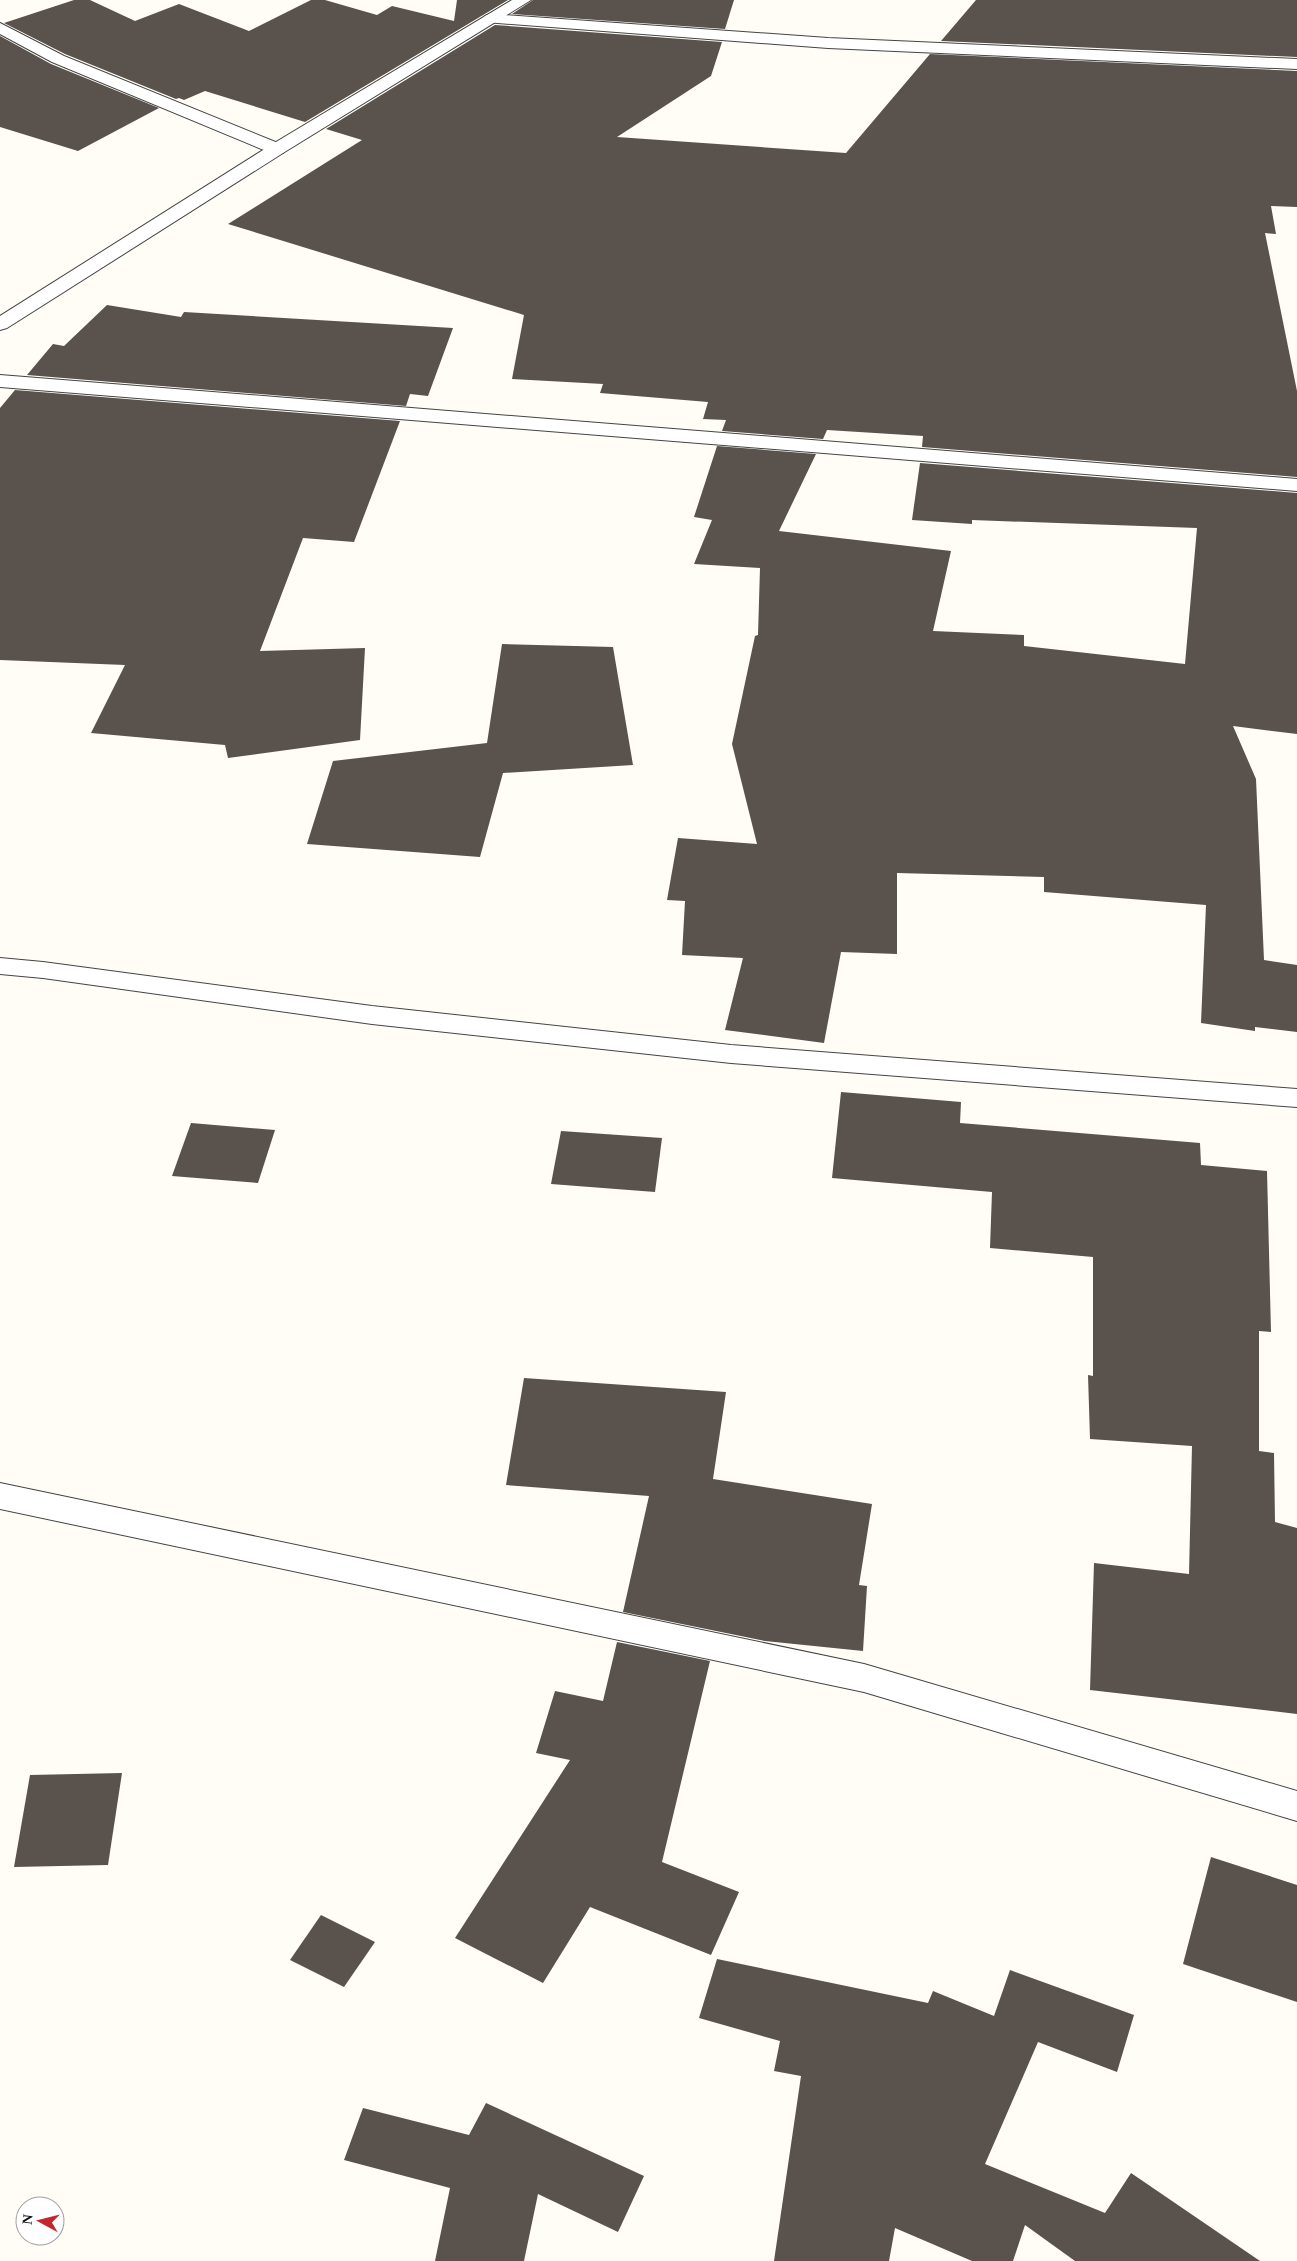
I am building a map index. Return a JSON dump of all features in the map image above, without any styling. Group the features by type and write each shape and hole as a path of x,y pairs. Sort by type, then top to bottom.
{"street":[{"path":"0,324 277,149 490,18 523,0"},
{"path":"490,18 828,43 1297,64"},
{"path":"0,28 58,59 277,149"},
{"path":"0,381 1297,485"},
{"path":"0,966 53,971 372,1015 711,1052 1297,1098"},
{"path":"0,1496 864,1678 1297,1806"}],"building":[{"path":"74,0 90,0 135,21 179,4 249,31 311,0 325,0 377,15 392,6 454,21 457,0 508,0 305,122 205,91 184,100 176,99 65,54 4,23"},
{"path":"533,0 734,0 725,29 512,14"},
{"path":"976,0 1297,0 1297,57 941,41"},
{"path":"495,25 722,42 711,76 617,137 846,153 930,54 1297,71 1297,207 1271,206 1276,234 1265,233 1297,391 1297,477 922,447 923,436 827,430 823,439 722,431 726,420 703,419 708,402 600,393 603,384 512,379 524,315 228,224 362,140 326,129"},
{"path":"0,36 51,64 159,108 78,151 0,127"},
{"path":"107,305 181,317 184,312 453,328 428,396 410,394 406,406 27,375 53,344 64,346"},
{"path":"15,390 400,421 354,542 303,538 260,651 365,648 360,740 228,758 225,745 91,733 125,665 0,660 0,408"},
{"path":"717,446 816,454 779,531 951,551 933,631 1024,635 1024,646 1185,664 1197,528 972,520 972,524 912,520 920,463 1297,493 1297,734 1233,726 1256,779 1264,960 1297,965 1297,1032 1255,1027 1255,1031 1201,1023 1206,905 1044,892 1044,877 897,873 897,954 841,952 824,1043 725,1030 743,958 682,955 685,901 667,900 678,838 757,844 732,744 755,636 758,635 760,568 694,564 712,520 694,517"},
{"path":"502,644 613,647 633,765 503,773 480,857 307,844 333,761 487,743"},
{"path":"841,1092 961,1102 960,1123 1200,1143 1201,1165 1267,1171 1271,1332 1259,1331 1259,1451 1274,1453 1275,1522 1297,1528 1297,1714 1090,1690 1094,1563 1189,1574 1192,1446 1090,1439 1088,1375 1093,1376 1093,1257 990,1248 992,1192 832,1178"},
{"path":"191,1123 275,1130 258,1183 172,1176"},
{"path":"561,1131 662,1138 655,1192 551,1184"},
{"path":"524,1378 726,1392 713,1479 872,1504 859,1585 867,1586 863,1651 765,1641 623,1612 649,1496 506,1485"},
{"path":"617,1642 710,1661 662,1862 739,1892 711,1955 590,1907 543,1983 455,1938 570,1760 536,1753 555,1691 603,1701"},
{"path":"122,1773 108,1865 14,1867 30,1775"},
{"path":"1211,1857 1297,1885 1297,2002 1183,1964"},
{"path":"321,1915 375,1942 344,1987 290,1960"},
{"path":"717,1959 928,2003 933,1991 994,2016 1010,1970 1134,2015 1117,2072 1038,2042 985,2164 1105,2213 1131,2173 1260,2261 1075,2261 1025,2225 1013,2261 972,2261 895,2228 889,2261 774,2261 801,2076 774,2071 780,2041 699,2018"},
{"path":"486,2103 644,2176 618,2232 538,2194 524,2261 435,2261 450,2188 344,2160 363,2108 469,2135"}]}
